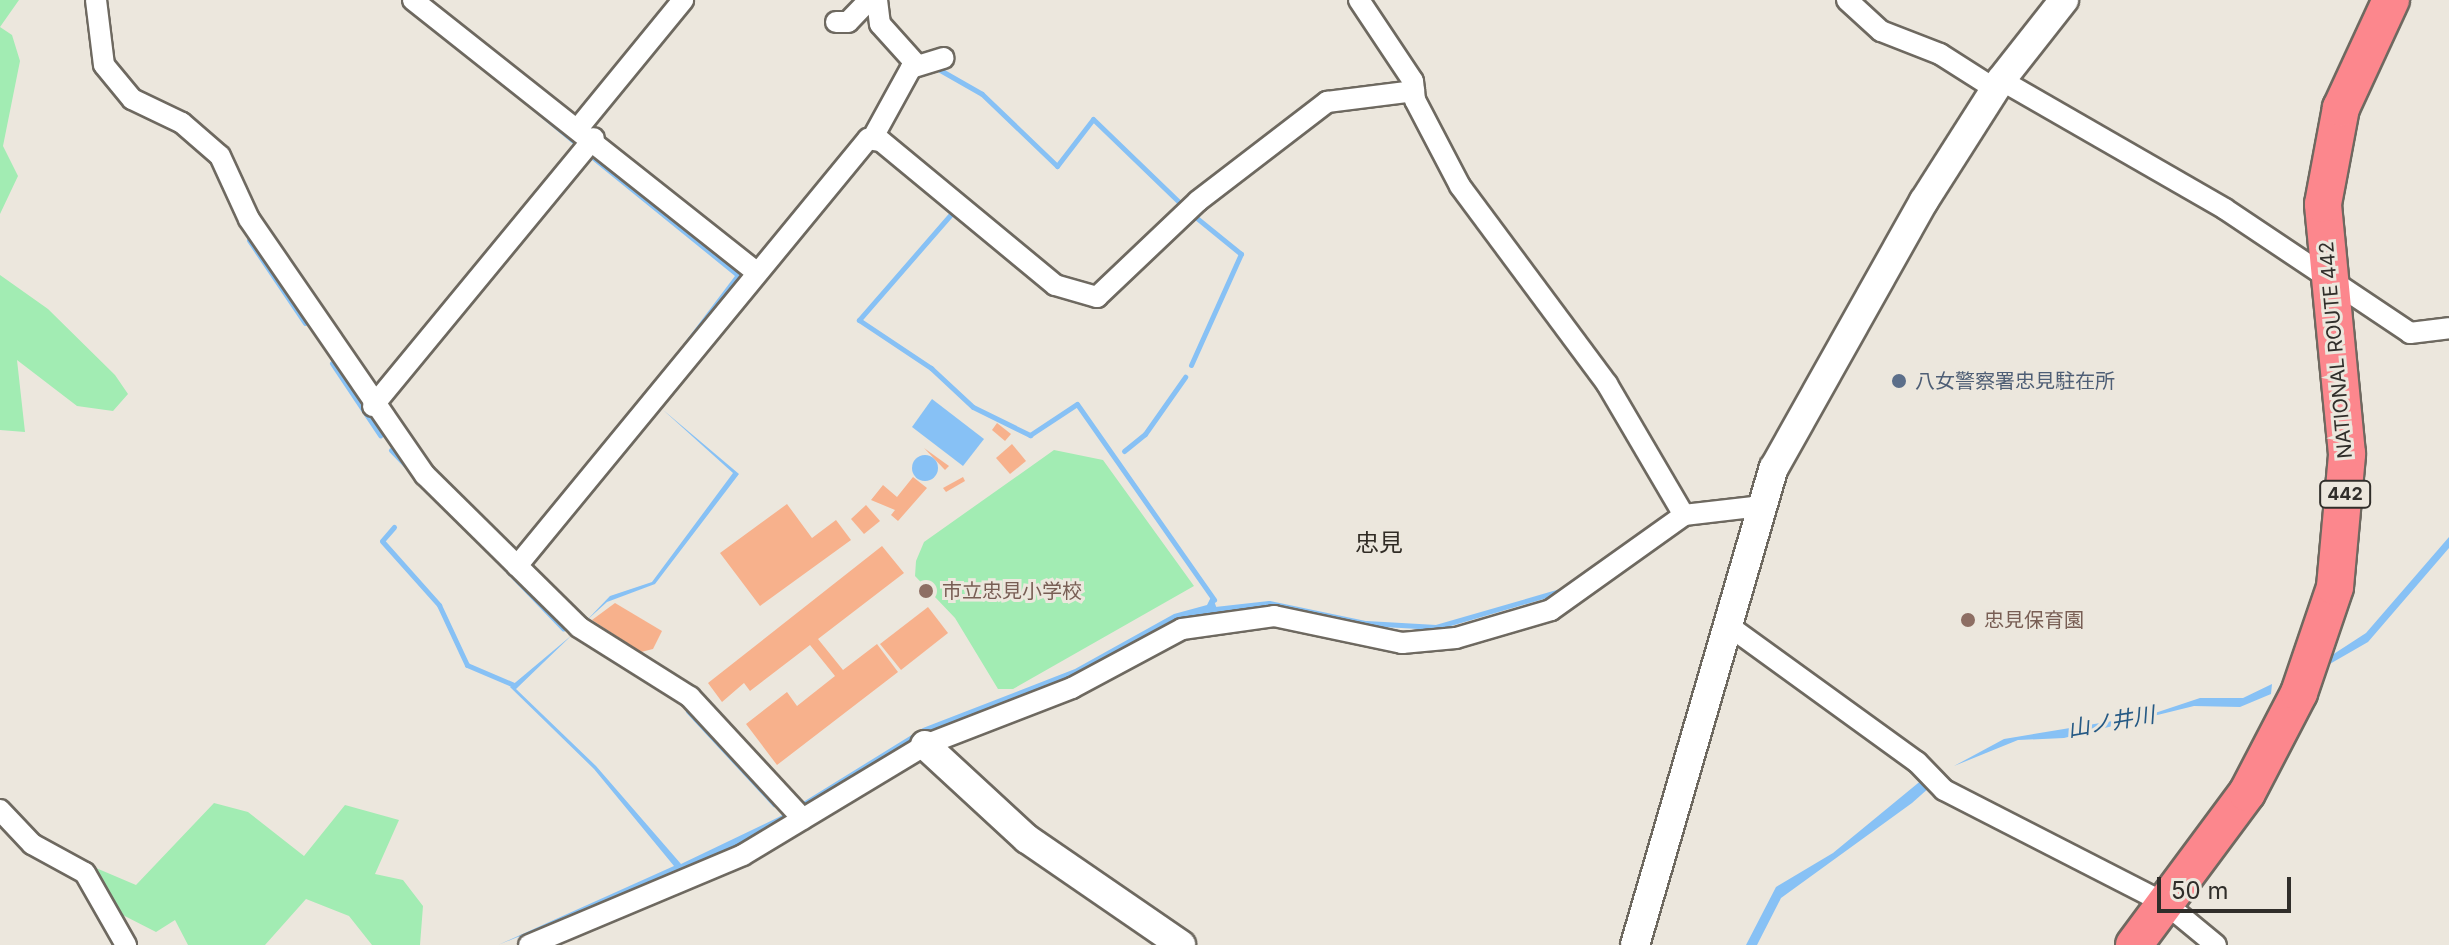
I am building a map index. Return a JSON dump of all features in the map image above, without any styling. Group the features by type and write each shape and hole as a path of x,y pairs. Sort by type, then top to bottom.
{"highway":[{"name":"NATIONAL ROUTE 442","path":"2134,945 2247,793 2299,693 2335,587 2347,454 2323,204 2335,135 2358,62 2391,0"}],"street":[{"path":"96,0 104,65 132,99 182,123 220,156 249,219 373,406 425,475 579,627 690,697 803,819"},
{"path":"413,0 587,132 757,273"},
{"path":"373,406 587,132 683,0"},
{"path":"836,22 848,22 869,0"},
{"path":"877,0 880,24 916,64"},
{"path":"1359,0 1414,91 1460,186 1607,384 1684,515"},
{"path":"1847,0 1881,31 1940,54 1998,84 2328,276 2410,333 2449,328"},
{"path":"1635,945 1762,506 1787,442 1998,84 2064,0"},
{"path":"517,566 757,273 872,139 891,95 916,64 944,58"},
{"path":"872,139 1055,285 1097,297 1198,201 1327,102 1414,91"},
{"path":"529,945 743,855 925,745 1072,688 1182,629 1222,619 1274,616 1402,643 1456,638 1551,610 1684,515 1762,506"},
{"path":"1729,626 1917,762 1944,790 2165,903 2216,945"},
{"path":"925,745 1027,839 1181,945"},
{"path":"0,810 32,844 85,873 126,945"}],"green space":[{"path":"0,0 19,0 0,27"},
{"path":"0,27 12,35 20,61 3,146 18,176 0,214"},
{"path":"0,275 48,309 115,375 128,394 113,411 77,406 17,360 25,432 0,430"},
{"path":"1054,450 1103,460 1194,586 1013,689 998,689 955,618 915,576 916,561 924,542"},
{"path":"214,803 248,812 304,856 345,805 399,820 375,874 403,880 423,906 420,945 372,945 349,916 306,899 265,945 188,945 175,920 156,932 111,909 99,895 96,868 136,885"}],"water":[{"path":"425,21 577,140 573,144"},
{"path":"595,155 741,275 642,399 735,276 592,160"},
{"path":"932,399 984,439 963,466 912,427"},
{"path":"662,409 739,474 655,584 607,602 587,620 610,596 652,582 733,473"},
{"path":"925,455 934,459 938,468 934,477 925,481 916,477 912,468 916,459"},
{"path":"2449,537 2449,548 2368,642 2328,665 2326,659 2366,633"},
{"path":"1212,595 1218,612 1174,622 1047,690 950,723 761,837 498,945 674,866 594,769 510,687 572,635 516,689 596,766 681,864 779,817 923,728 1075,669 1174,614 1207,605"},
{"name":"山ノ井川","path":"2272,684 2271,694 2240,707 2194,706 2064,738 2018,740 1954,766 2004,739 2149,715 2200,698 2243,698"},
{"path":"1923,779 1930,787 1781,898 1757,945 1746,945 1776,887 1833,853"}],"building":[{"path":"997,423 1011,434 1005,441 992,430"},
{"path":"1012,444 1026,461 1010,474 996,458"},
{"path":"924,448 949,466 945,470"},
{"path":"913,477 927,488 898,521 891,515 895,510 871,500 883,485 897,497"},
{"path":"963,477 965,481 946,492 943,488"},
{"path":"787,504 812,538 836,520 851,540 760,606 720,553"},
{"path":"866,505 880,521 864,534 851,519"},
{"path":"882,546 904,573 818,639 843,670 877,644 898,672 777,765 746,724 787,692 797,706 835,676 810,645 750,691 744,683 722,702 708,683"},
{"path":"615,603 662,631 653,649 641,652 592,620"},
{"path":"928,607 948,633 901,670 880,644"}],"waterway":[{"path":"933,66 982,94 1057,166 1093,119 1180,203"},
{"path":"952,213 859,320 931,368 973,407 1030,435 1077,404 1214,600"},
{"path":"1191,365 1241,254 1193,215"},
{"path":"249,240 305,323"},
{"path":"332,363 380,435"},
{"path":"1124,451 1145,434 1185,377"},
{"path":"391,450 563,628"},
{"path":"394,527 382,541 439,605 467,665 514,685"},
{"path":"1215,609 1269,603 1366,623 1436,627 1563,590"},
{"path":"688,711 774,804"}],"place":[{"name":"八女警察署忠見駐在所","path":"1899,381"},
{"name":"市立忠見小学校","path":"926,591"},
{"name":"忠見保育園","path":"1968,620"}],"district":[{"name":"忠見","path":"1379,543"}]}
